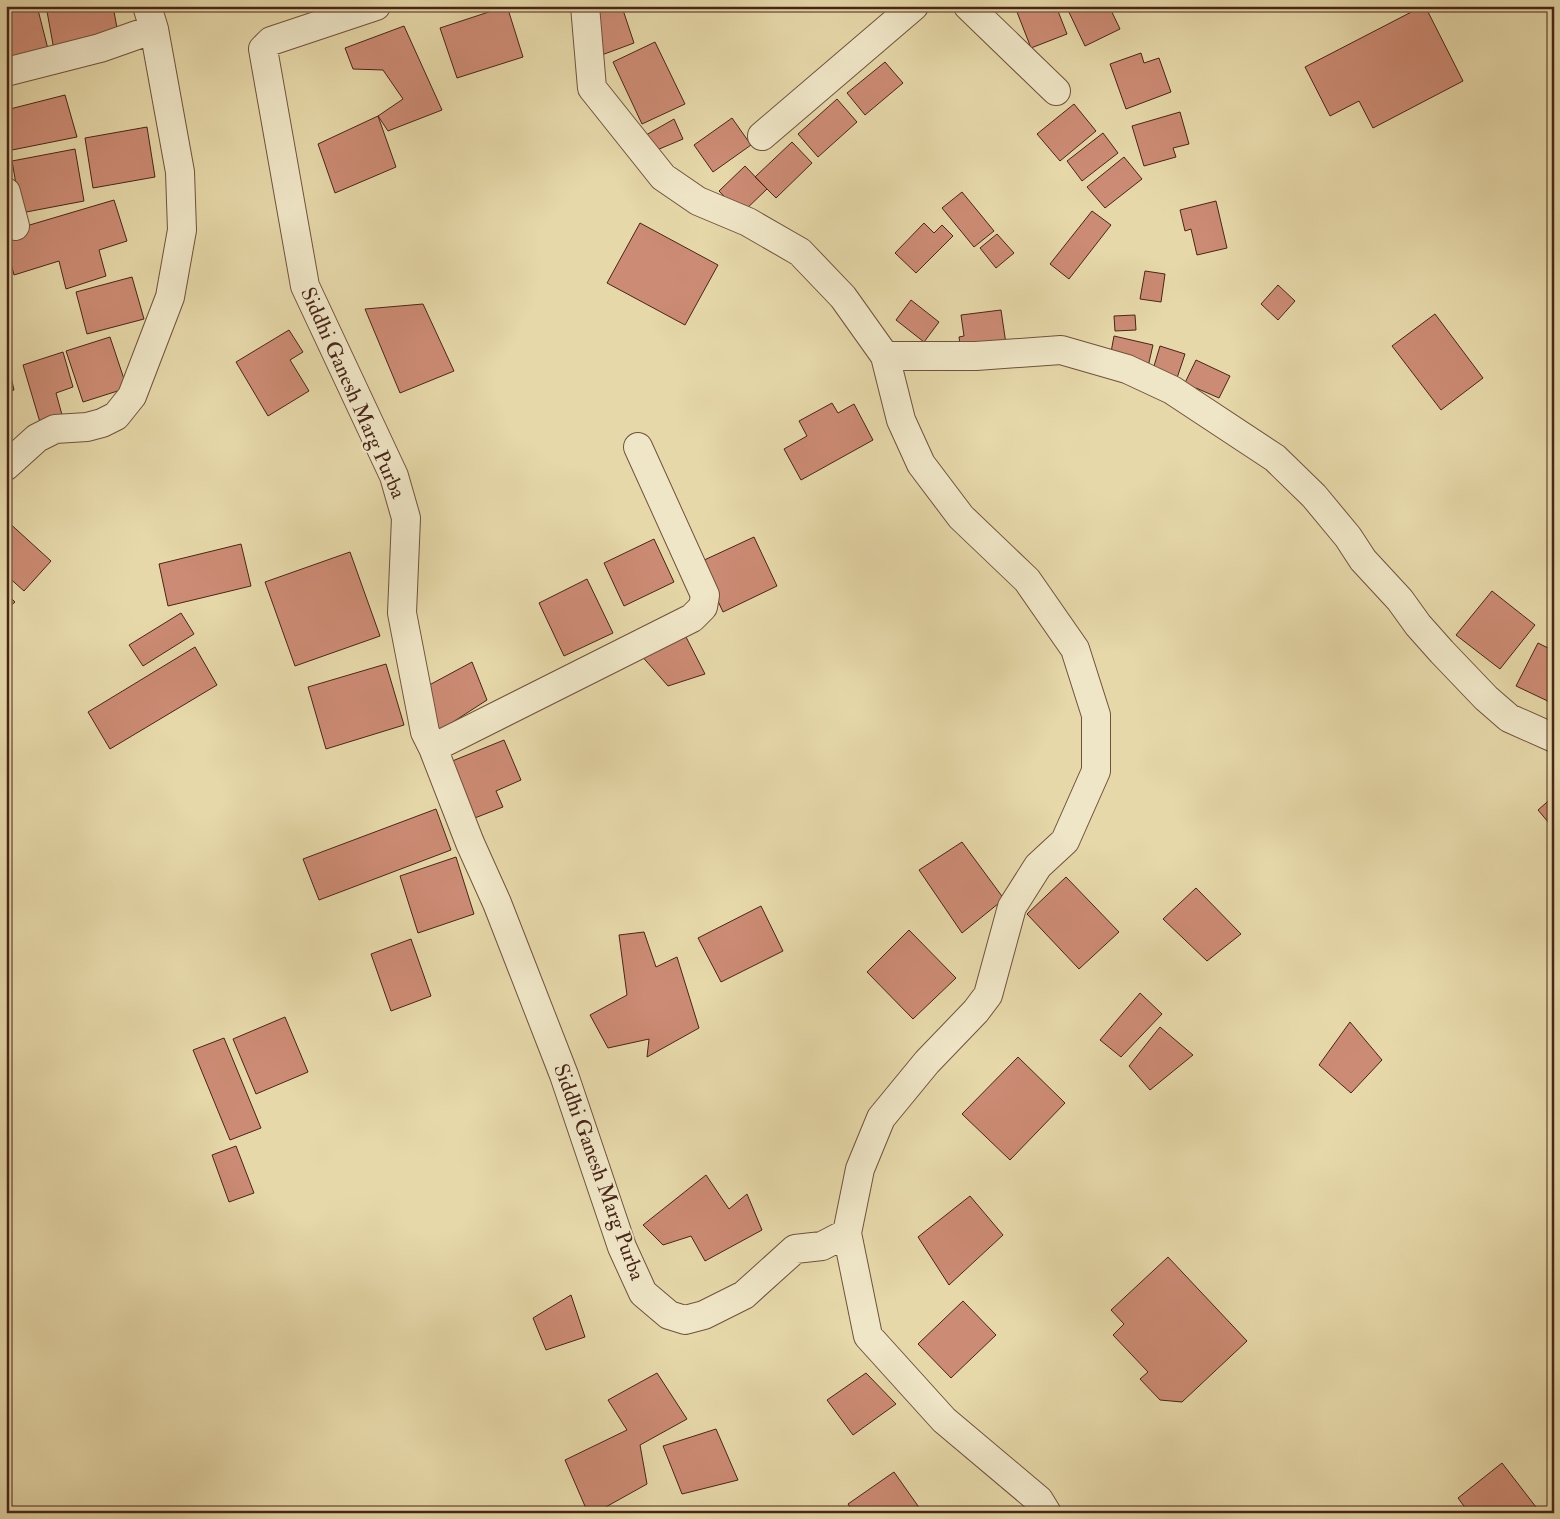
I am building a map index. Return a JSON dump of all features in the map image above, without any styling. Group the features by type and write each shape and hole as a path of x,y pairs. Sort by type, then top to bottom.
{"street":[{"name":"Siddhi Ganesh Marg Purba","path":"376,6 271,41 263,49 305,286 394,476 406,518 402,613 425,732 470,843 497,903 561,1066 622,1247 643,1293 669,1315 685,1320 704,1315 744,1295 795,1249 822,1246 847,1233"},
{"path":"585,6 592,88 663,177 698,201 748,222 800,252 843,297 885,356 901,420 922,464 961,518 1027,580 1075,649 1096,715 1096,771 1065,840 1038,866 1012,907 988,995 976,1011 926,1062 881,1118 860,1169 847,1233 868,1336 944,1420 1039,1500 1047,1513"},
{"path":"762,136 914,6"},
{"path":"968,6 1056,91"},
{"path":"6,72 100,48 151,18 180,172 182,230 170,297 132,396 116,416 102,423 87,427 55,429 38,438 6,466"},
{"path":"6,192 15,226"},
{"path":"885,356 976,356 1061,350 1127,369 1172,390 1275,458 1314,496 1348,537 1363,560 1400,600 1418,625 1486,698 1509,718 1554,738"},
{"path":"433,748 692,618 703,607 705,595 638,447"}],"building":[{"path":"25,6 37,6 49,53 6,65 6,11"},
{"path":"46,6 113,6 119,39 54,50"},
{"path":"507,6 523,57 457,78 440,28"},
{"path":"1031,6 1056,6 1067,34 1031,48 1017,12"},
{"path":"1071,6 1109,6 1120,29 1085,46 1067,8"},
{"path":"1425,6 1463,81 1373,128 1359,101 1330,116 1305,67"},
{"path":"622,7 634,43 599,56 596,10"},
{"path":"404,26 442,110 388,131 378,116 403,99 383,70 353,69 345,48"},
{"path":"655,42 685,104 642,124 613,62"},
{"path":"1141,53 1144,63 1159,58 1171,92 1126,109 1110,64"},
{"path":"885,62 903,83 865,115 847,93"},
{"path":"65,95 77,137 7,151 6,110"},
{"path":"837,99 857,122 818,157 798,134"},
{"path":"1074,104 1096,131 1060,161 1037,134"},
{"path":"1180,112 1189,144 1173,148 1176,157 1144,166 1132,126"},
{"path":"378,116 396,167 335,193 318,144"},
{"path":"732,118 751,145 713,172 694,145"},
{"path":"674,119 683,139 657,150 646,135"},
{"path":"147,127 155,177 93,188 85,138"},
{"path":"1103,133 1118,153 1082,181 1067,161"},
{"path":"792,142 812,163 776,198 755,177"},
{"path":"75,149 84,201 21,213 12,161"},
{"path":"1124,157 1142,179 1105,208 1087,187"},
{"path":"745,166 767,189 741,214 719,191"},
{"path":"962,192 994,231 974,247 942,208"},
{"path":"114,200 127,241 99,250 106,276 66,289 59,261 14,275 6,245 6,232"},
{"path":"1216,201 1227,248 1197,255 1191,229 1185,231 1180,210"},
{"path":"1092,211 1111,225 1069,279 1050,264"},
{"path":"640,223 718,265 685,325 607,283"},
{"path":"924,223 934,233 942,225 953,236 916,273 895,253"},
{"path":"997,234 1014,253 996,268 980,248"},
{"path":"1145,271 1165,274 1161,302 1140,299"},
{"path":"132,277 144,319 87,334 76,292"},
{"path":"1278,285 1295,301 1278,320 1261,304"},
{"path":"911,300 939,322 924,342 896,320"},
{"path":"423,304 454,371 400,393 365,309"},
{"path":"1001,310 1006,344 961,351 959,337 964,336 961,315"},
{"path":"1435,314 1483,378 1441,410 1392,346"},
{"path":"1135,315 1136,330 1115,331 1114,316"},
{"path":"289,330 303,352 290,360 309,391 268,416 236,362"},
{"path":"1114,336 1153,345 1147,371 1109,363"},
{"path":"110,337 127,388 83,402 66,351"},
{"path":"1160,346 1185,354 1175,384 1151,376"},
{"path":"63,352 73,387 56,393 64,422 42,429 23,365"},
{"path":"6,355 14,390 6,392"},
{"path":"1196,360 1230,376 1219,398 1196,388 1193,394 1182,389"},
{"path":"832,403 838,413 854,404 873,440 801,480 784,449 807,436 799,421"},
{"path":"6,520 51,561 24,591 6,575"},
{"path":"754,537 777,586 723,612 700,562"},
{"path":"654,539 674,582 624,606 604,563"},
{"path":"241,544 251,586 168,606 159,564"},
{"path":"350,552 380,636 295,666 265,582"},
{"path":"587,579 613,633 564,656 539,603"},
{"path":"1492,591 1535,625 1500,669 1456,635"},
{"path":"6,593 15,602 6,610"},
{"path":"181,613 194,634 143,666 129,645"},
{"path":"686,637 705,674 668,686 640,654"},
{"path":"1538,643 1554,651 1554,704 1516,686"},
{"path":"195,647 217,685 110,749 88,712"},
{"path":"472,662 487,700 439,731 420,690"},
{"path":"386,664 404,725 326,749 308,687"},
{"path":"504,740 521,780 496,791 503,807 467,821 445,764"},
{"path":"1554,796 1554,829 1538,810"},
{"path":"436,809 451,850 319,900 303,859"},
{"path":"962,842 1004,899 962,933 919,870"},
{"path":"456,857 474,914 418,933 400,876"},
{"path":"1066,877 1119,932 1079,969 1027,914"},
{"path":"1196,888 1241,934 1207,961 1163,919"},
{"path":"761,906 783,951 721,982 698,938"},
{"path":"909,930 956,978 913,1019 867,972"},
{"path":"644,932 656,967 677,957 699,1028 647,1057 649,1039 608,1048 590,1015 627,995 619,935"},
{"path":"411,939 431,996 391,1011 371,954"},
{"path":"1140,993 1162,1014 1121,1057 1100,1040"},
{"path":"285,1017 308,1072 256,1094 233,1039"},
{"path":"1350,1022 1382,1060 1351,1093 1319,1065"},
{"path":"1160,1027 1193,1055 1150,1090 1129,1066"},
{"path":"224,1038 261,1128 230,1140 193,1050"},
{"path":"1018,1057 1065,1103 1010,1160 962,1114"},
{"path":"236,1146 254,1193 229,1202 212,1155"},
{"path":"706,1175 729,1209 747,1194 762,1230 705,1261 691,1236 663,1245 643,1225"},
{"path":"970,1196 1003,1235 949,1285 918,1237"},
{"path":"1168,1257 1247,1341 1182,1402 1160,1400 1140,1379 1148,1372 1113,1335 1124,1324 1111,1310"},
{"path":"571,1295 585,1337 546,1350 533,1318"},
{"path":"963,1301 996,1335 951,1378 918,1344"},
{"path":"657,1373 687,1419 640,1445 647,1484 595,1513 588,1513 565,1460 627,1430 608,1400"},
{"path":"866,1373 896,1404 853,1435 827,1400"},
{"path":"716,1429 738,1480 682,1494 663,1446"},
{"path":"1502,1463 1536,1507 1529,1513 1469,1513 1458,1498"},
{"path":"894,1472 923,1513 854,1513 848,1504"}]}
